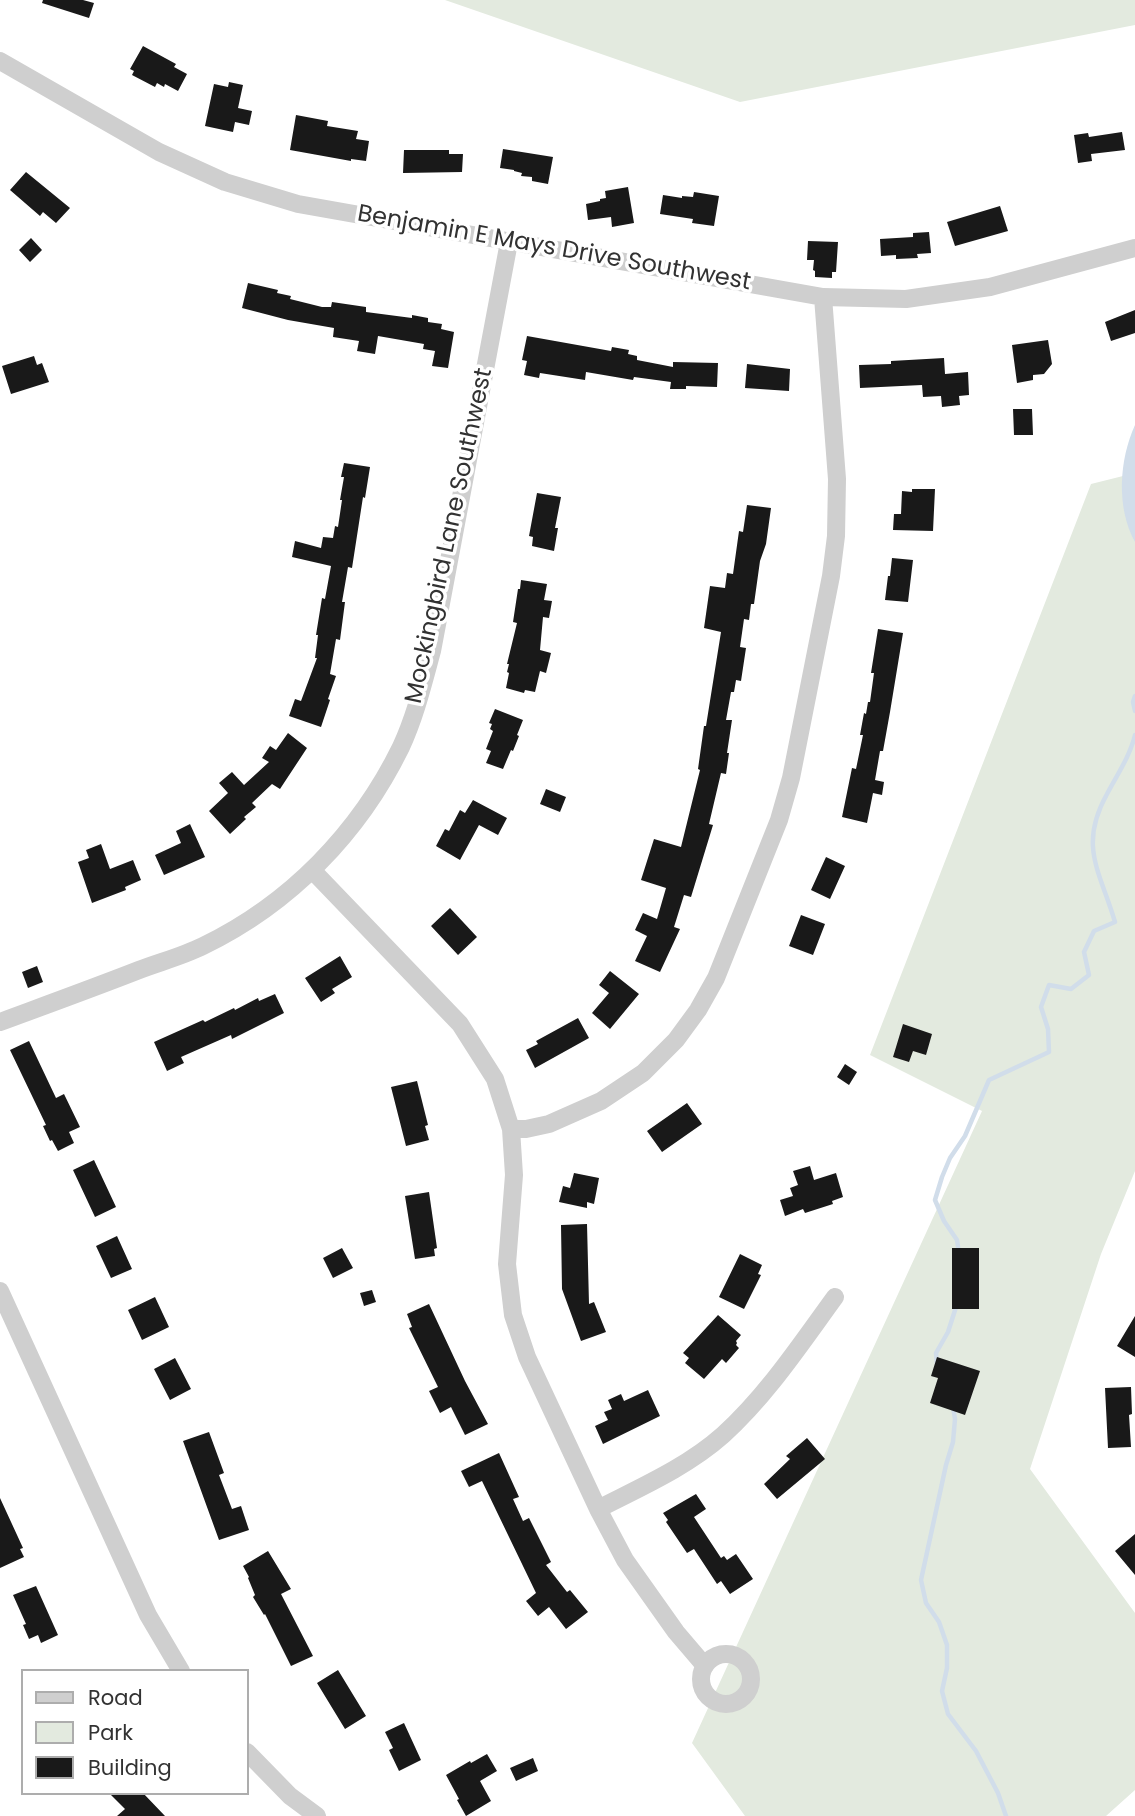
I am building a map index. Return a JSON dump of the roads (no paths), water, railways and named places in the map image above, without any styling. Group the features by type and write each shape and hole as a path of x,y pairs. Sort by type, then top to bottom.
{"street":[{"name":"Benjamin E Mays Drive Southwest","path":"0,61 159,152 225,183 298,204 823,297 906,299 990,287 1135,248"},
{"name":"Mockingbird Lane Southwest","path":"0,1022 203,946 264,911 313,871 351,829 379,789 402,745 420,699 434,640 509,242"},
{"path":"511,1129 549,1124 601,1101 643,1073 676,1040 698,1010 716,978 779,820 791,778 831,576 836,536 837,479 823,297"},
{"path":"313,871 460,1024 495,1079 511,1129 514,1175 507,1264 513,1315 527,1357 598,1509 625,1560 676,1632 705,1666"},
{"path":"0,1291 148,1615 180,1669"},
{"path":"598,1509 670,1473 722,1436 764,1394 835,1297"},
{"path":"248,1753 290,1796 317,1816"}],"waterway":[{"path":"1135,696 1135,711"},
{"path":"959,1253 957,1240 944,1221 935,1200 950,1158 965,1136 989,1080 1049,1052 1048,1029 1041,1007 1049,985 1071,989 1089,975 1084,952 1094,931 1115,922 1094,858 1094,829 1098,812 1127,758 1135,735"},
{"path":"937,1364 936,1353 948,1332 957,1304"},
{"path":"953,1407 953,1442 921,1580 926,1603 939,1622 947,1645 947,1668 942,1691 948,1714 976,1751 998,1793 1006,1816"}]}
